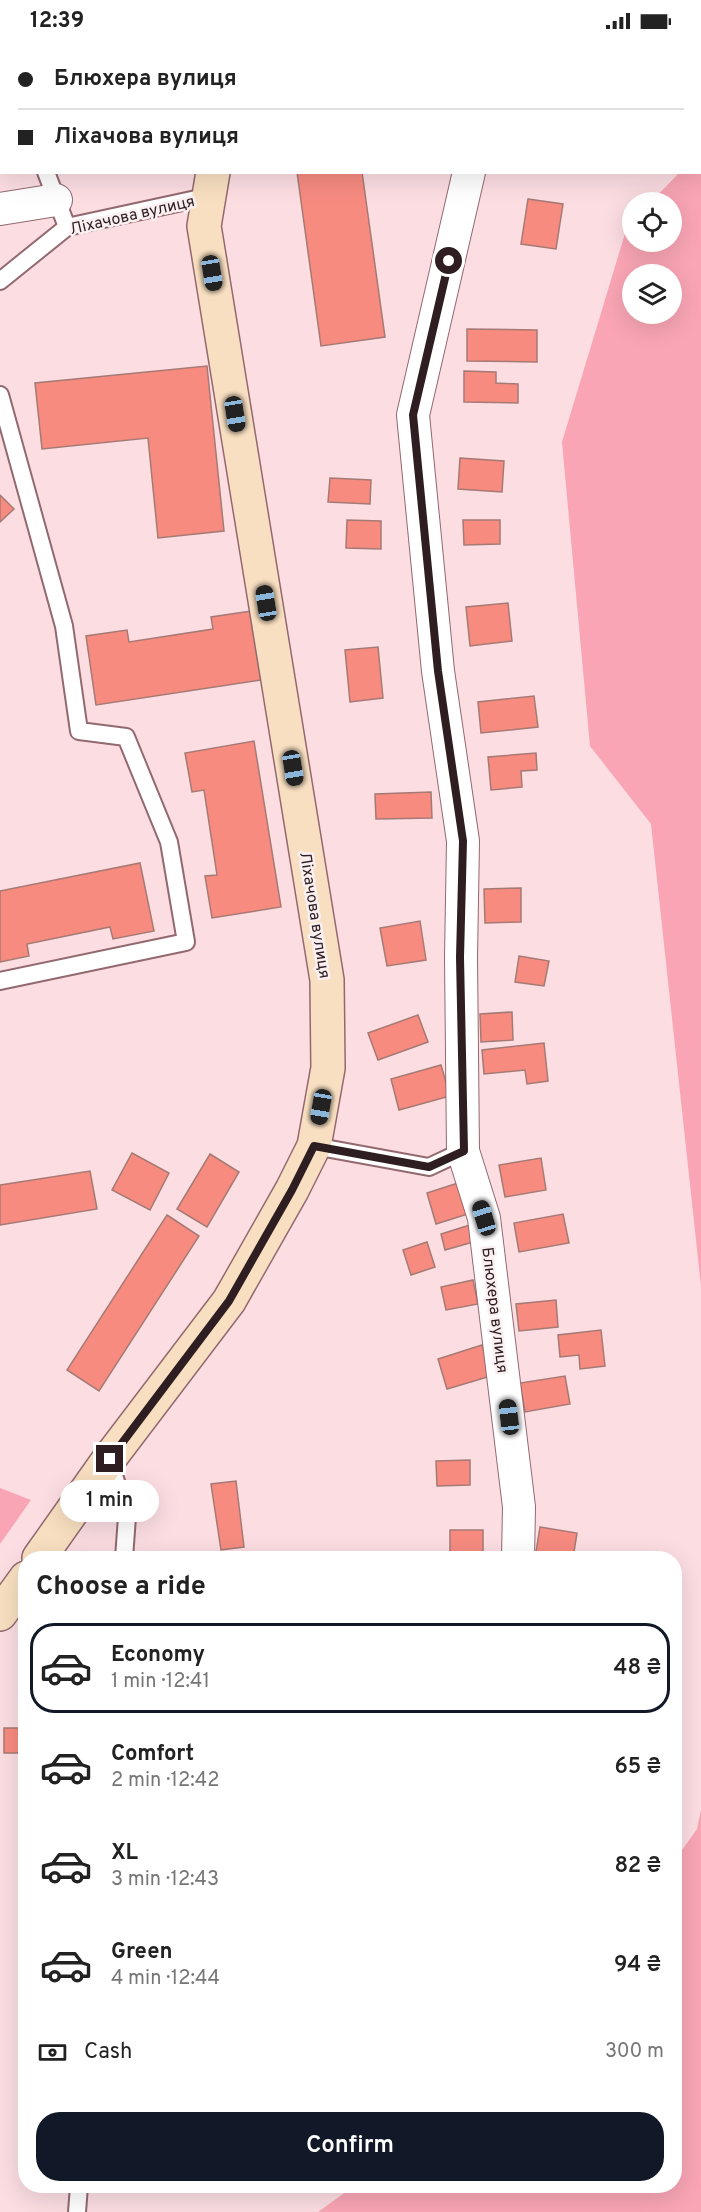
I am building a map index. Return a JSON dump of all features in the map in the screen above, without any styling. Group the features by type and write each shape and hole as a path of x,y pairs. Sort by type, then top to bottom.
{"street":[{"name":"Блюхера вулиця","path":"469,174 413,415 438,671 463,841 460,957 464,1151 484,1218 519,1507 518,1551"},
{"name":"Ліхачова вулиця","path":"44,1551 229,1301 292,1190 314,1146 328,1068 327,980 204,226 211,184"},
{"path":"0,209 57,200"},
{"path":"0,1614 18,1589"}],"lane":[{"name":"Ліхачова вулиця","path":"0,281 57,200 211,184"},
{"path":"0,394 64,626 79,731 126,737 169,842 186,942 0,981"},
{"path":"314,1146 429,1167 464,1151"},
{"path":"110,1459 127,1517 125,1551"},
{"path":"77,2212 79,2193"}],"shaded area":[{"path":"678,174 701,174 701,1286 651,824 590,746 562,442 622,244 622,252 682,252 682,192 661,192"},
{"path":"0,1488 31,1500 0,1544"},
{"path":"701,1810 701,2212 318,2212 344,2193 682,2193 682,1850 697,1829"}],"building":[{"path":"297,174 362,174 385,337 321,346"},
{"path":"528,199 563,204 556,249 521,244"},
{"path":"467,329 537,330 537,362 467,361"},
{"path":"207,366 224,531 158,538 148,438 42,449 35,383"},
{"path":"464,371 496,372 496,383 518,384 518,403 464,402"},
{"path":"460,458 504,461 502,492 458,489"},
{"path":"330,478 371,480 370,504 328,502"},
{"path":"0,495 14,509 0,522"},
{"path":"347,520 381,521 381,549 346,548"},
{"path":"463,520 500,520 500,544 464,545"},
{"path":"508,603 512,641 470,646 466,607"},
{"path":"251,611 261,680 96,705 86,636 127,630 129,642 213,629 211,617"},
{"path":"378,647 383,698 350,702 345,650"},
{"path":"534,696 538,727 481,733 478,702"},
{"path":"254,741 281,907 212,918 205,876 217,875 204,790 192,792 185,753"},
{"path":"536,753 537,770 521,771 522,787 491,790 488,757"},
{"path":"431,792 432,818 376,819 375,794"},
{"path":"140,863 154,931 113,939 110,927 27,944 29,956 0,962 0,891"},
{"path":"521,888 521,922 485,923 484,889"},
{"path":"420,921 426,960 387,966 380,928"},
{"path":"519,956 549,961 544,986 515,982"},
{"path":"512,1012 513,1040 481,1042 480,1014"},
{"path":"418,1015 428,1042 378,1060 368,1033"},
{"path":"544,1043 548,1081 527,1084 525,1070 484,1074 482,1050"},
{"path":"441,1065 450,1096 399,1110 391,1079"},
{"path":"132,1153 169,1173 150,1210 112,1190"},
{"path":"210,1154 239,1172 207,1227 177,1209"},
{"path":"541,1158 546,1190 505,1197 499,1165"},
{"path":"90,1171 97,1209 0,1225 0,1185"},
{"path":"461,1182 471,1213 436,1224 427,1193"},
{"path":"563,1214 569,1243 519,1252 514,1223"},
{"path":"167,1215 199,1236 99,1391 67,1370"},
{"path":"473,1224 477,1241 445,1250 441,1234"},
{"path":"427,1242 435,1267 411,1275 403,1250"},
{"path":"473,1280 478,1304 446,1310 441,1287"},
{"path":"556,1300 558,1327 519,1331 516,1304"},
{"path":"601,1330 605,1366 580,1369 579,1355 560,1357 558,1335"},
{"path":"482,1345 491,1376 447,1389 438,1359"},
{"path":"565,1376 570,1404 525,1412 520,1383"},
{"path":"470,1460 470,1485 437,1486 436,1461"},
{"path":"236,1481 244,1547 221,1550 211,1484"},
{"path":"540,1527 577,1533 574,1551 536,1551"},
{"path":"450,1530 483,1530 483,1551 450,1551"},
{"path":"4,1728 18,1728 18,1753 4,1753"}],"route":[{"path":"110,1459 229,1301 292,1190 314,1146 429,1167 464,1151 460,957 463,841 438,671 413,415 449,261"}]}
